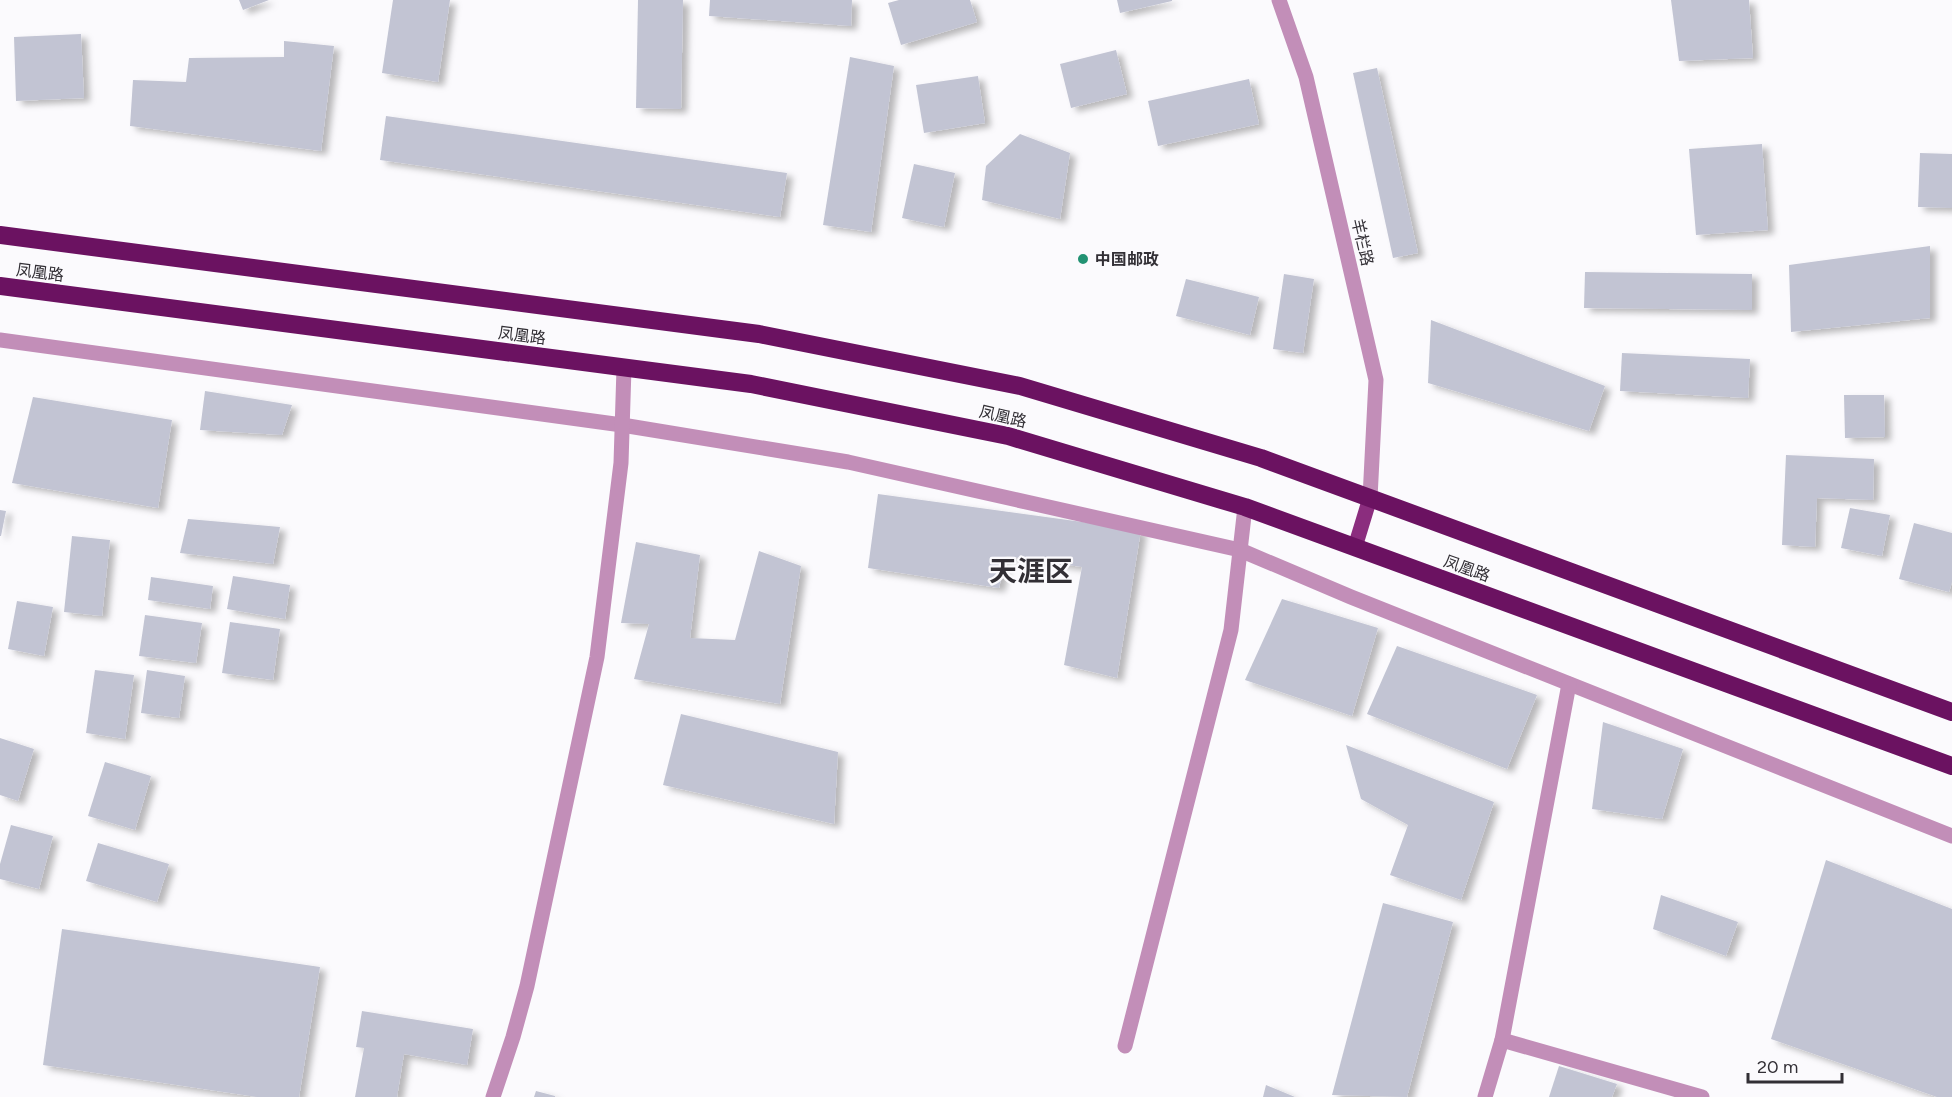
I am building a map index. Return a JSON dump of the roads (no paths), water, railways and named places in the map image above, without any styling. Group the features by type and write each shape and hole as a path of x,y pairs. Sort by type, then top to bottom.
{"highway":[{"name":"凤凰路","path":"0,235 759,334 1020,386 1261,458 1952,712"},
{"name":"凤凰路","path":"0,286 751,384 1008,436 1245,507 1952,766"}],"main road":[{"path":"1355,547 1370,498"}],"street":[{"name":"羊栏路","path":"1279,0 1306,77 1376,380 1370,498"},
{"path":"0,340 622,424 848,462 1240,550 1351,597 1952,836"},
{"path":"493,1097 527,986 597,657 621,463 624,368"},
{"path":"1125,1046 1231,630 1245,507"},
{"path":"1485,1097 1503,1040 1569,684"},
{"path":"1503,1040 1650,1090 1702,1097"}],"place":[{"name":"中国邮政","path":"1083,259"}],"district":[{"name":"天涯区","path":"1031,571"}]}
